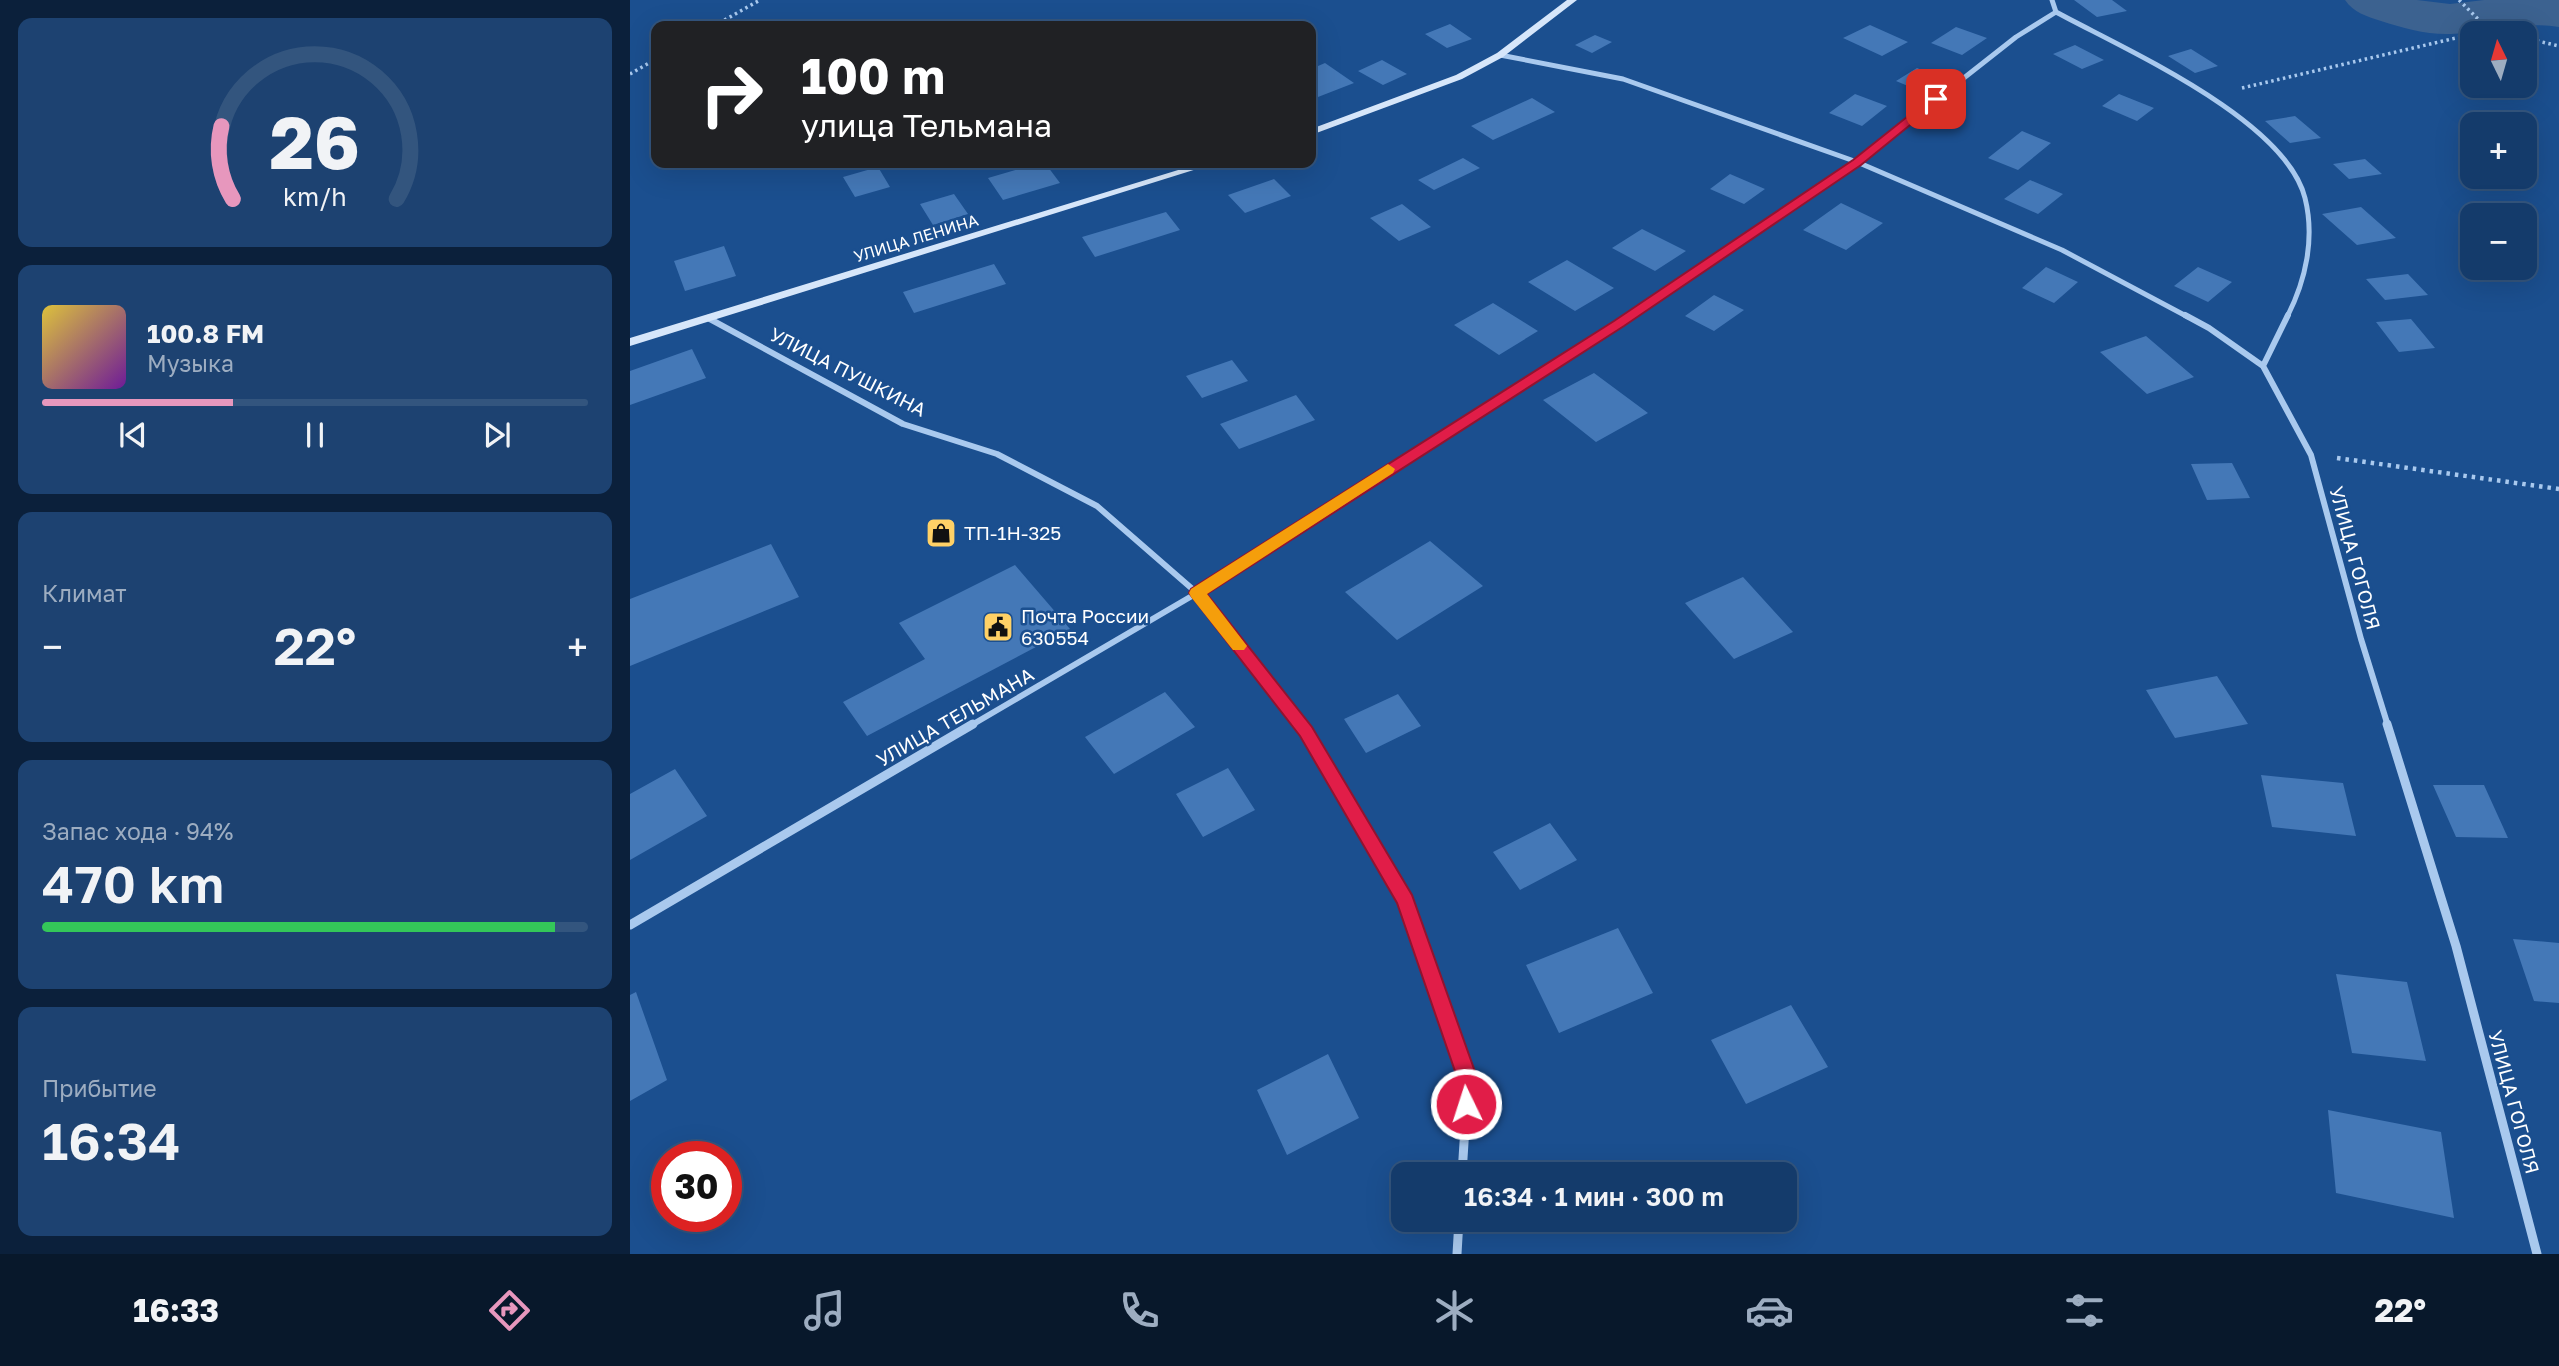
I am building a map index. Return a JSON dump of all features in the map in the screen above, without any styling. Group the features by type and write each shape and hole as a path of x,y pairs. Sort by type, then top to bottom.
{"main road":[{"path":"1316,130 1459,77 1500,55 1573,0"},
{"name":"УЛИЦА ЛЕНИНА","path":"630,342 1195,168"}],"street":[{"path":"1500,55 1623,79 1857,162 2062,250 2209,328 2263,366 2291,310 2311,255 2305,197 2291,168 2267,140 2211,96 2056,12 2052,0"},
{"name":"УЛИЦА ТЕЛЬМАНА","path":"630,925 1197,593 1619,324 1857,162 2016,37 2056,12"},
{"name":"УЛИЦА ПУШКИНА","path":"708,318 903,424 997,454 1097,506 1197,593 1306,732 1405,901 1468,1080 1463,1162"},
{"name":"УЛИЦА ГОГОЛЯ","path":"2263,366 2312,455 2361,639 2456,946 2537,1254"},
{"path":"1457,1254 1458,1232"}],"path":[{"path":"723,21 760,0"},
{"path":"2459,0 2480,21"},
{"path":"2211,96 2460,36"},
{"path":"2538,41 2559,46"},
{"path":"630,74 651,62"},
{"path":"2312,455 2559,489"}],"building":[{"path":"2074,0 2112,0 2127,11 2097,17"},
{"path":"1450,24 1472,39 1447,48 1425,34"},
{"path":"1870,25 1908,42 1882,56 1843,38"},
{"path":"1956,27 1987,38 1962,55 1931,43"},
{"path":"1595,35 1612,42 1592,53 1575,45"},
{"path":"2075,45 2104,60 2082,69 2053,54"},
{"path":"2191,49 2218,66 2195,73 2168,56"},
{"path":"1382,60 1407,74 1383,85 1358,71"},
{"path":"1325,63 1354,83 1318,97 1316,67"},
{"path":"1917,68 1941,78 1920,91 1896,81"},
{"path":"1855,94 1887,106 1862,126 1829,113"},
{"path":"2119,94 2154,108 2137,121 2102,106"},
{"path":"1532,98 1555,112 1493,140 1471,126"},
{"path":"2295,116 2321,138 2290,143 2265,121"},
{"path":"2022,131 2051,143 2018,170 1988,158"},
{"path":"1463,158 1480,168 1434,190 1418,180"},
{"path":"2365,159 2382,174 2349,179 2333,164"},
{"path":"879,168 890,187 855,197 843,177"},
{"path":"1023,168 1049,168 1060,183 1003,200 988,178"},
{"path":"1730,174 1765,189 1744,204 1710,189"},
{"path":"1274,179 1291,196 1245,213 1228,195"},
{"path":"2030,180 2063,194 2038,214 2004,199"},
{"path":"954,194 968,214 933,225 920,204"},
{"path":"1841,203 1883,223 1846,250 1803,230"},
{"path":"1402,204 1431,227 1399,241 1370,218"},
{"path":"2361,207 2396,238 2357,245 2322,214"},
{"path":"1166,212 1180,230 1095,257 1082,237"},
{"path":"1642,229 1686,251 1655,271 1612,248"},
{"path":"724,246 736,276 685,291 674,261"},
{"path":"1567,260 1614,288 1575,311 1528,282"},
{"path":"994,264 1006,284 914,313 903,292"},
{"path":"2046,267 2078,282 2054,303 2022,288"},
{"path":"2198,267 2232,282 2208,302 2174,286"},
{"path":"2408,274 2428,295 2385,300 2366,279"},
{"path":"1714,295 1744,310 1714,331 1685,316"},
{"path":"1493,303 1538,331 1499,355 1454,325"},
{"path":"2411,319 2435,348 2399,352 2376,322"},
{"path":"2146,336 2194,377 2147,394 2100,352"},
{"path":"692,349 706,378 630,405 630,371"},
{"path":"1232,360 1248,381 1202,398 1186,376"},
{"path":"1594,373 1648,413 1596,442 1543,400"},
{"path":"1296,395 1315,420 1239,449 1220,424"},
{"path":"2232,463 2250,498 2207,500 2191,464"},
{"path":"1430,541 1483,586 1397,640 1345,592"},
{"path":"771,544 799,597 630,666 630,599"},
{"path":"1015,565 1070,629 867,736 843,702 925,659 899,623"},
{"path":"1743,577 1793,632 1734,659 1685,603"},
{"path":"2217,676 2248,724 2175,738 2146,690"},
{"path":"1165,692 1195,727 1114,774 1085,737"},
{"path":"1398,694 1421,726 1366,753 1344,719"},
{"path":"1228,768 1255,810 1203,837 1176,794"},
{"path":"675,769 707,816 630,860 630,794"},
{"path":"2261,775 2343,783 2356,836 2272,827"},
{"path":"2433,785 2484,785 2508,838 2456,837"},
{"path":"1550,823 1577,860 1520,890 1493,852"},
{"path":"1618,928 1653,993 1559,1033 1526,965"},
{"path":"2513,939 2559,943 2559,1003 2534,1001"},
{"path":"2336,974 2407,982 2426,1061 2352,1053"},
{"path":"636,992 667,1080 630,1101 630,995"},
{"path":"1791,1005 1828,1067 1746,1104 1711,1040"},
{"path":"1328,1054 1359,1118 1287,1155 1257,1090"},
{"path":"2328,1110 2441,1132 2454,1218 2336,1193"}],"waterway":[{"path":"2370,0 2409,14 2440,19 2532,9 2559,12"}],"slow traffic":[{"path":"1238,646 1197,593 1388,469"}],"place":[{"name":"ТП-1Н-325","path":"941,533"},
{"name":"Почта России 630554","path":"998,627"}],"route":[{"path":"1466,1104 1468,1080 1405,901 1306,732 1197,593 1461,422 1619,324 1857,162 1936,99"}]}
